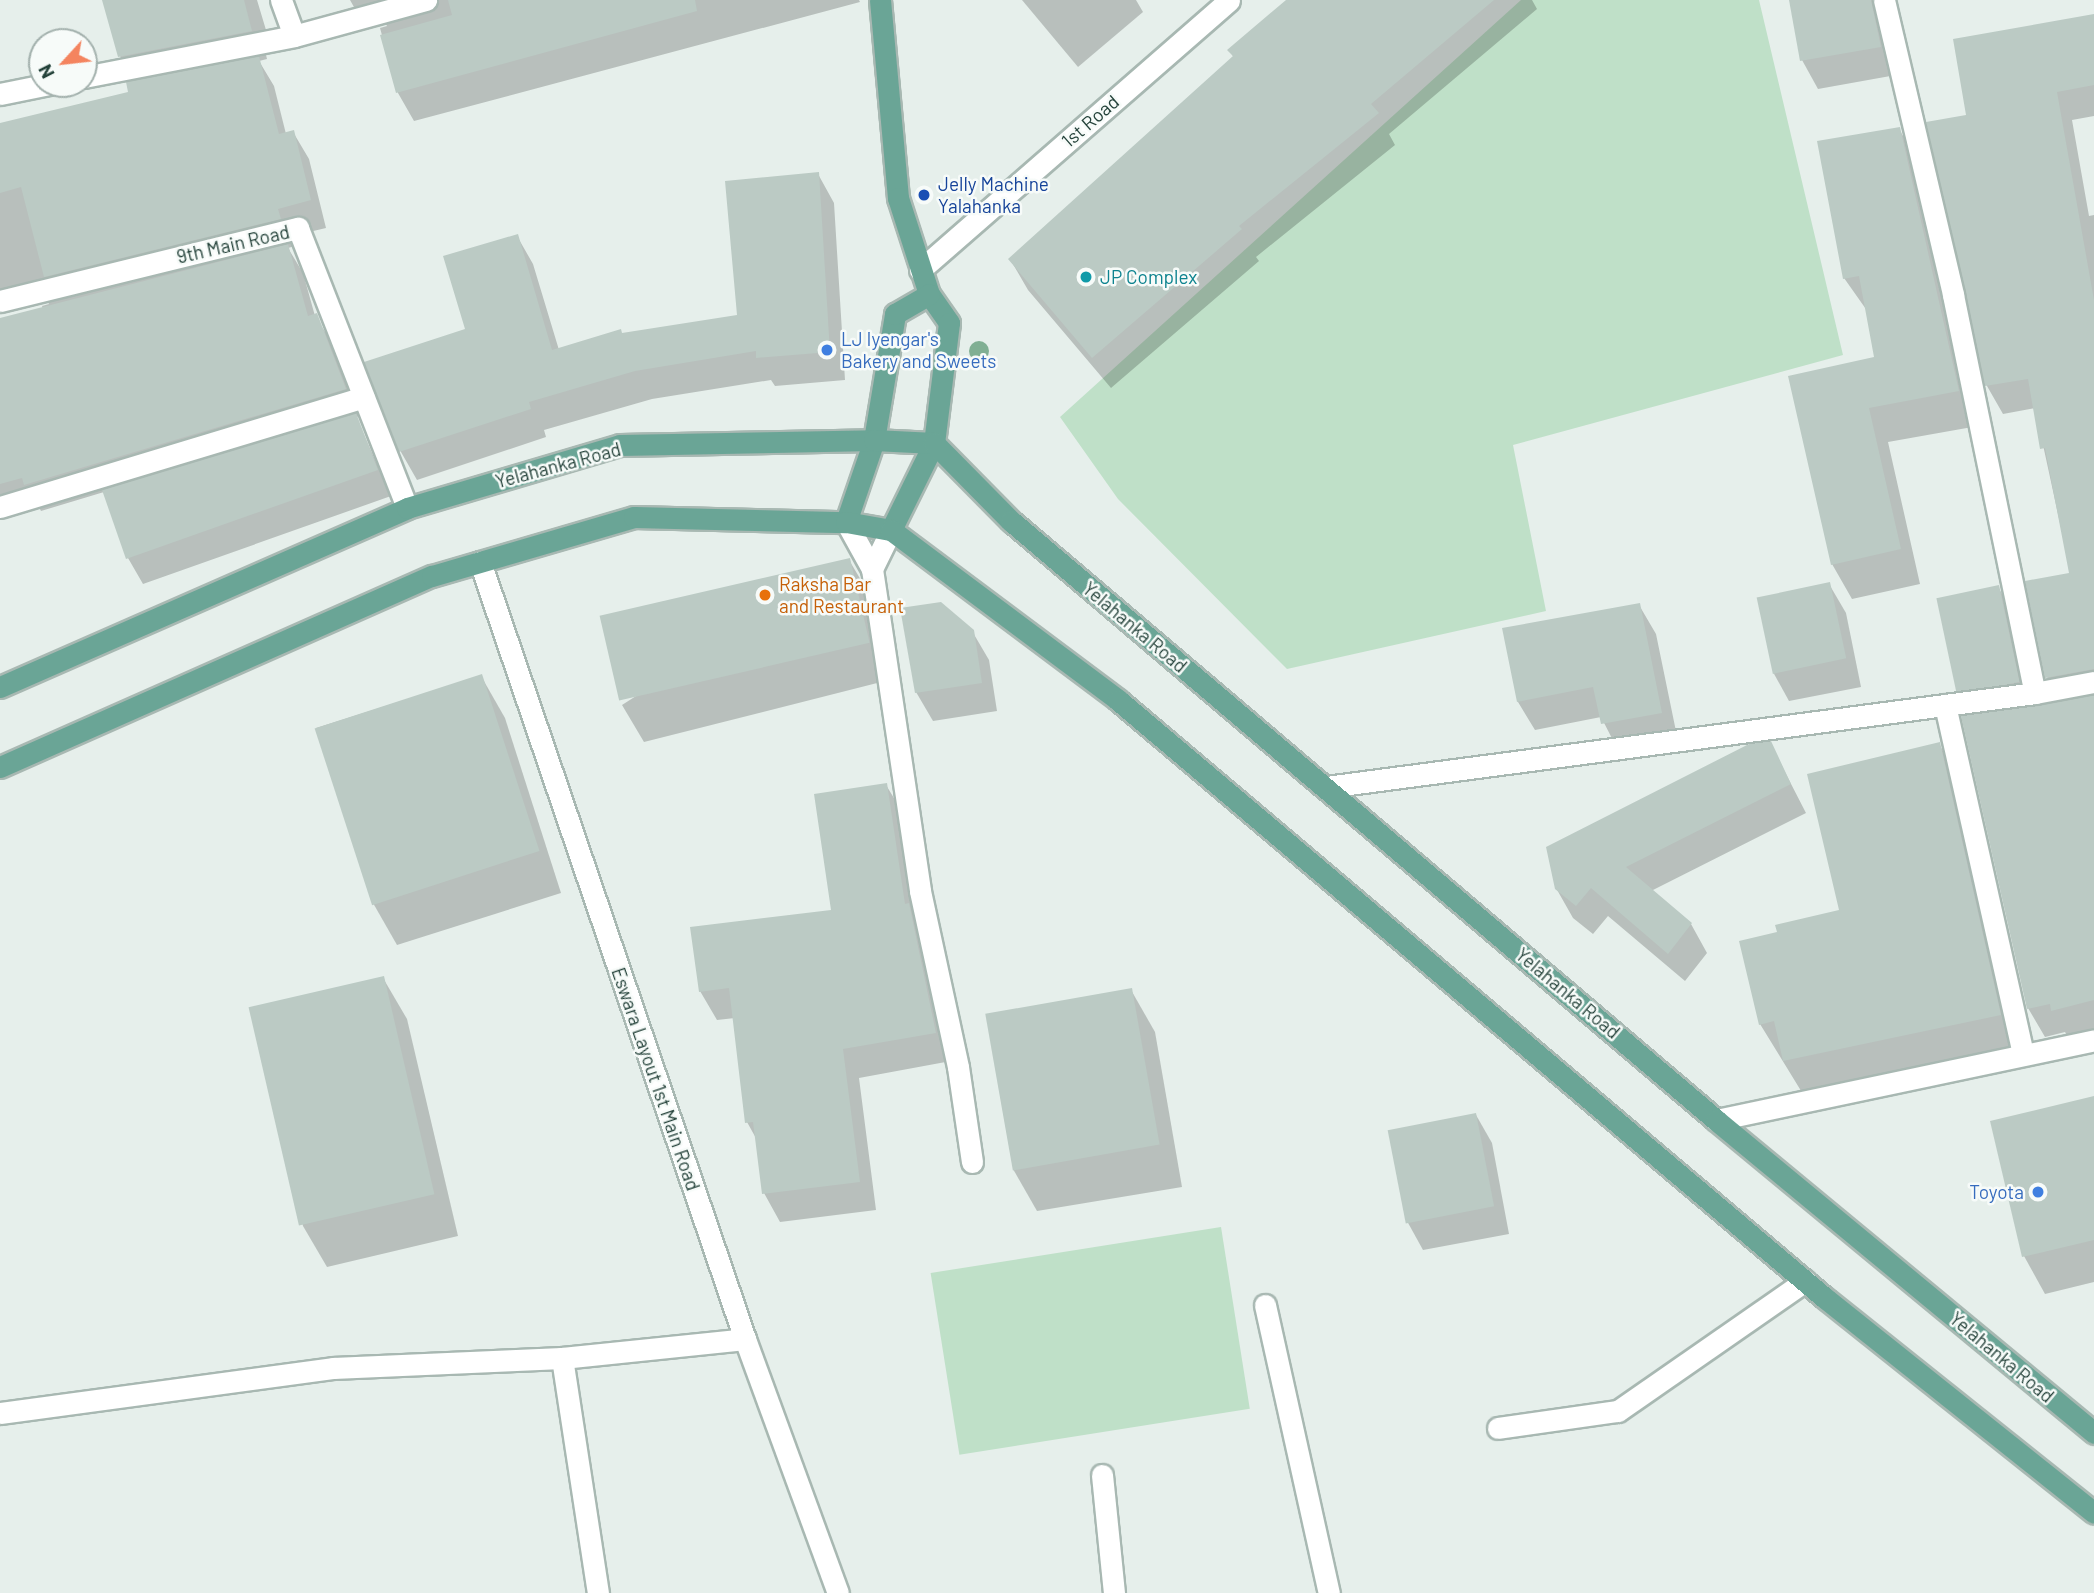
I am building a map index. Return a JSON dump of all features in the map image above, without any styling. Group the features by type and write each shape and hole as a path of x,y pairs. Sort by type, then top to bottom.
{"main road":[{"path":"880,0 898,198 929,294 949,323 934,443 891,530"},
{"path":"846,522 874,440 895,314 929,294"},
{"name":"Yelahanka Road","path":"0,687 407,508 620,445 874,440 934,443 1011,521 1716,1120 2094,1433"},
{"path":"0,767 432,576 634,517 846,522 891,530 1118,700 1805,1281 2094,1513"}],"street":[{"path":"281,0 295,36"},
{"path":"98,74 295,36 426,0"},
{"name":"1st Road","path":"920,270 1229,0"},
{"path":"1884,0 1953,295 2035,693"},
{"path":"0,94 28,88"},
{"name":"9th Main Road","path":"0,301 298,228 407,508"},
{"path":"0,508 364,397"},
{"path":"846,522 872,569 920,891 958,1067 972,1162"},
{"path":"872,569 891,530"},
{"name":"Eswara Layout 1st Main Road","path":"480,562 746,1339 838,1593"},
{"path":"1326,787 2035,693 2094,682"},
{"path":"1945,705 2023,1053"},
{"path":"1716,1120 2094,1040"},
{"path":"1497,1428 1618,1411 1805,1281"},
{"path":"1265,1306 1329,1593"},
{"path":"0,1413 333,1368 562,1358 746,1339"},
{"path":"562,1358 598,1593"},
{"path":"1102,1475 1114,1593"}],"green space":[{"path":"1521,0 1759,0 1843,355 1513,445 1546,611 1287,669 1118,499 1060,417"},
{"path":"1221,1227 1250,1409 959,1455 931,1273"}],"building":[{"path":"102,0 244,0 252,31 118,57"},
{"path":"448,0 695,0 697,11 396,93 380,35 452,15"},
{"path":"1286,0 1494,0 1371,104 1379,113 1239,226 1242,229 1092,358 1008,259 1233,56 1227,50"},
{"path":"1789,0 1871,0 1881,47 1800,61"},
{"path":"2094,14 2094,85 2057,92 2094,300 2094,669 2045,678 2025,581 2069,573 2045,448 2040,449 2028,379 1985,386 1926,122 1966,115 1953,39"},
{"path":"259,56 279,134 294,130 311,200 278,209 281,219 44,277 21,187 0,193 0,123 128,92 126,82"},
{"path":"1900,127 1959,391 1869,408 1901,549 1831,565 1788,376 1874,357 1859,276 1843,279 1817,141"},
{"path":"819,172 830,352 756,358 756,351 635,371 529,402 531,409 399,452 364,362 465,329 443,256 518,234 552,350 621,329 622,333 737,315 725,181"},
{"path":"288,244 308,316 317,313 346,389 24,485 22,478 0,484 0,318"},
{"path":"356,413 378,470 126,559 102,490"},
{"path":"850,558 870,643 619,701 600,616"},
{"path":"1830,582 1846,658 1773,674 1757,598"},
{"path":"1999,585 2020,682 1957,695 1936,598"},
{"path":"941,602 974,630 982,683 915,693 900,608"},
{"path":"1640,603 1662,713 1601,724 1593,687 1517,702 1502,628"},
{"path":"482,674 539,851 372,905 315,728"},
{"path":"2094,695 2094,1000 2051,1011 2050,1004 2027,1009 1961,716"},
{"path":"1771,741 1791,784 1626,867 1692,923 1668,954 1591,888 1576,906 1555,889 1546,847 1749,744"},
{"path":"1940,742 2001,1015 1783,1061 1774,1021 1759,1025 1739,941 1777,932 1775,925 1839,910 1807,774"},
{"path":"887,783 905,904 909,903 936,1033 843,1049 860,1182 762,1194 753,1122 745,1123 729,988 699,992 690,927 831,910 814,794"},
{"path":"384,976 434,1194 299,1226 249,1007"},
{"path":"1132,988 1160,1145 1013,1170 985,1014"},
{"path":"2094,1096 2094,1240 2022,1257 1990,1121"},
{"path":"1476,1113 1494,1206 1406,1223 1388,1130"}],"place":[{"name":"Jelly Machine Yalahanka","path":"924,195"},
{"name":"JP Complex","path":"1086,277"},
{"name":"LJ Iyengar's Bakery and Sweets","path":"827,350"},
{"name":"Raksha Bar and Restaurant","path":"765,595"},
{"name":"Toyota","path":"2038,1192"}]}
